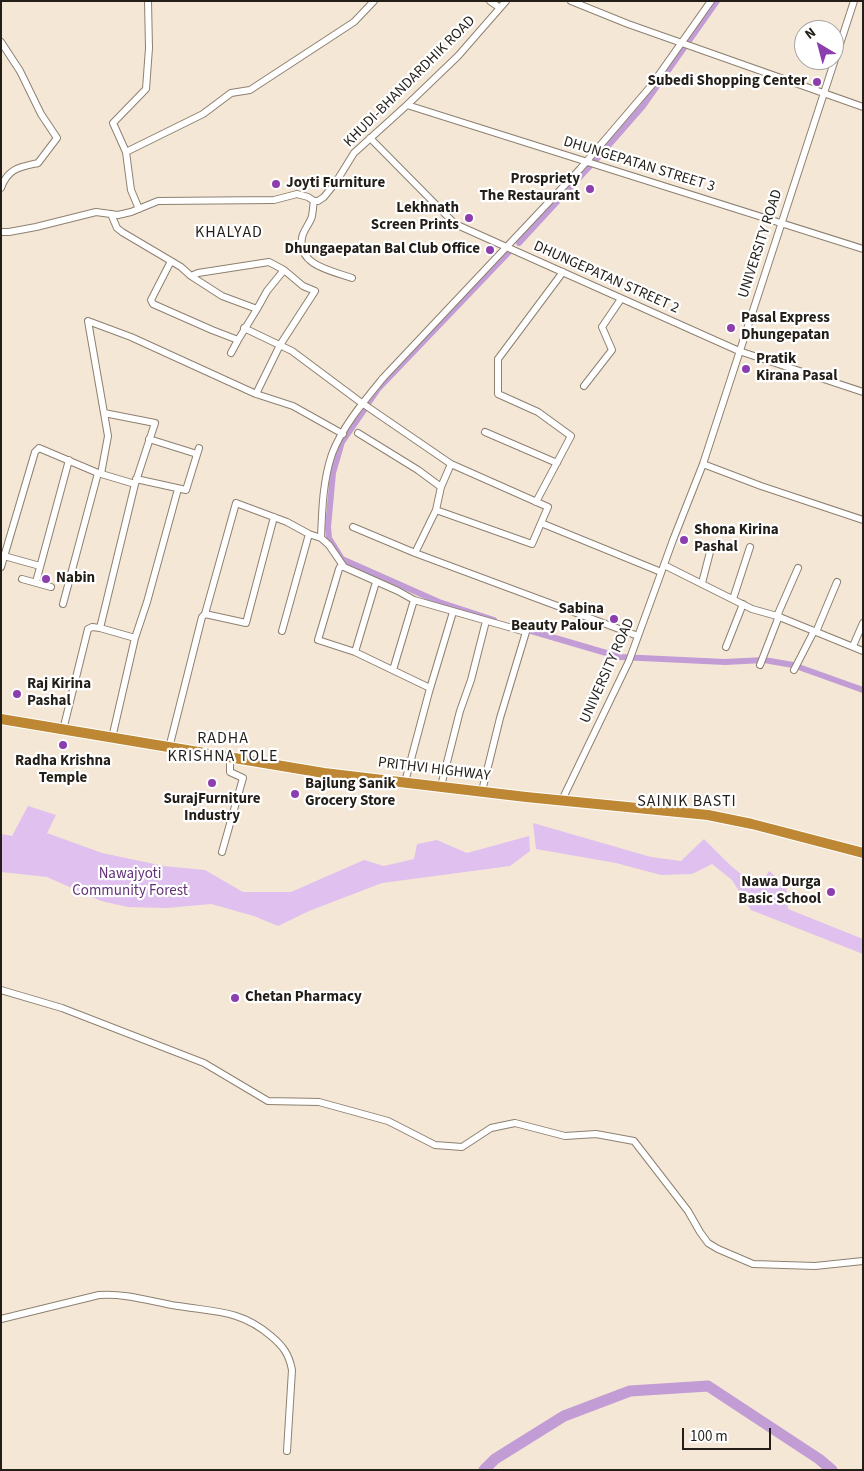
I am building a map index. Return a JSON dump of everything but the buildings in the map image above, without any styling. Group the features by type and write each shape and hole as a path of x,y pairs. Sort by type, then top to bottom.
{"highway":[{"name":"PRITHVI HIGHWAY","path":"1,719 324,773 708,815 752,824 863,853"}],"street":[{"path":"136,210 131,190 126,152 113,123 146,89 149,48 148,1"},
{"path":"126,152 203,114 231,93 250,90 354,22 374,1"},
{"path":"490,1 500,8"},
{"name":"KHUDI-BHANDARDHIK ROAD","path":"314,201 324,197 354,153 458,56 506,1"},
{"path":"571,1 685,44 863,107"},
{"path":"321,538 326,480 332,454 362,404 383,378 587,161 636,105 685,44 711,1"},
{"name":"UNIVERSITY ROAD","path":"562,800 629,661 662,568 703,464 780,223 854,1"},
{"path":"1,42 20,71 41,114 57,138 38,163 16,168 5,178 1,188"},
{"name":"DHUNGEPATAN STREET 3","path":"407,105 863,249"},
{"name":"DHUNGEPATAN STREET 2","path":"370,138 454,224 739,351 863,392"},
{"path":"1,232 36,227 96,212 118,214 136,210 158,201 274,200 297,194 314,201 312,216 302,235 301,246 304,256 319,266 352,278"},
{"path":"111,214 117,228 122,232 181,267 191,276 222,296 257,310"},
{"path":"171,261 151,300 153,304 238,340"},
{"path":"191,276 198,272 269,262 315,292 280,345 256,394"},
{"path":"232,353 266,291 284,270"},
{"path":"536,502 572,436 538,412 498,394 498,359 564,272"},
{"path":"584,386 612,350 602,328 621,299"},
{"path":"63,604 108,436 88,321 131,337 256,394 293,406 343,434"},
{"path":"244,328 292,351 362,404 450,464 548,507 532,544 436,510"},
{"path":"100,628 135,482 155,423 104,412"},
{"path":"485,432 557,463"},
{"path":"358,433 418,470 441,487"},
{"path":"1,567 35,452 39,448 99,473 135,482 186,490 198,451 149,439"},
{"path":"36,582 69,460"},
{"path":"415,553 436,510 441,487 450,464"},
{"path":"703,464 761,486 863,520"},
{"path":"112,738 135,638 147,602 178,489"},
{"path":"169,748 202,617 205,614 236,503 288,522 309,534 321,538 344,567 414,600 526,632 500,718 482,791"},
{"path":"205,614 246,624 274,517"},
{"path":"541,523 702,583 752,609 778,616 863,651"},
{"path":"353,527 415,553 638,636"},
{"path":"282,631 309,534"},
{"path":"734,599 750,547"},
{"path":"702,583 710,552"},
{"path":"4,556 40,566"},
{"path":"344,567 340,567 318,640 355,652 430,688"},
{"path":"760,665 798,568"},
{"path":"22,579 51,587"},
{"path":"355,652 376,582"},
{"path":"794,670 815,631 837,582"},
{"path":"393,670 414,600"},
{"path":"726,647 743,604"},
{"path":"405,782 453,612"},
{"path":"441,786 486,621"},
{"path":"853,646 863,623"},
{"path":"63,730 88,629 92,627 100,628 135,638"},
{"path":"222,852 243,778 230,772 230,758"},
{"path":"1,990 62,1008 204,1063 268,1101 319,1102 388,1121 435,1145 462,1147 491,1128 515,1123 565,1136 596,1134 634,1141 688,1211 708,1243 718,1249 754,1264 815,1266 863,1262"},
{"path":"1,1318 110,1294 134,1296 178,1306 222,1311 248,1319 283,1346 290,1358 292,1370 287,1451"}],"green space":[{"name":"Nawajyoti Community Forest","path":"28,806 56,815 47,833 102,853 164,866 205,870 243,892 291,892 364,860 384,866 414,859 417,844 437,840 467,853 529,836 530,851 510,866 382,883 309,911 278,926 254,916 211,904 167,908 128,907 101,901 47,877 1,872 1,834 12,836"},
{"path":"533,823 651,857 681,861 704,839 730,865 758,888 769,871 786,884 788,909 863,939 863,954 751,910 732,880 712,864 692,874 661,875 616,863 536,849"}],"waterway":[{"path":"594,162 643,106 717,1"},
{"path":"519,243 590,166"},
{"path":"367,405 378,389 510,251"},
{"path":"364,410 342,442 333,473 328,527 329,538 342,559 439,602 494,620"},
{"path":"521,628 620,657 725,662 764,660 793,665 863,690"},
{"path":"484,1470 495,1459 564,1416 630,1391 708,1386 819,1459 832,1470"}],"place":[{"name":"Subedi Shopping Center","path":"817,82"},
{"name":"Joyti Furniture","path":"276,184"},
{"name":"Prospriety The Restaurant","path":"590,189"},
{"name":"Lekhnath Screen Prints","path":"469,218"},
{"name":"Dhungaepatan Bal Club Office","path":"490,250"},
{"name":"Pasal Express Dhungepatan","path":"731,328"},
{"name":"Pratik Kirana Pasal","path":"746,369"},
{"name":"Shona Kirina Pashal","path":"684,540"},
{"name":"Nabin","path":"46,579"},
{"name":"Sabina Beauty Palour","path":"614,619"},
{"name":"Raj Kirina Pashal","path":"17,694"},
{"name":"Radha Krishna Temple","path":"63,745"},
{"name":"SurajFurniture Industry","path":"212,783"},
{"name":"Bajlung Sanik Grocery Store","path":"295,794"},
{"name":"Nawa Durga Basic School","path":"831,892"},
{"name":"Chetan Pharmacy","path":"235,998"}],"district":[{"name":"KHALYAD","path":"229,233"},
{"name":"RADHA KRISHNA TOLE","path":"223,748"},
{"name":"SAINIK BASTI","path":"687,802"}]}
